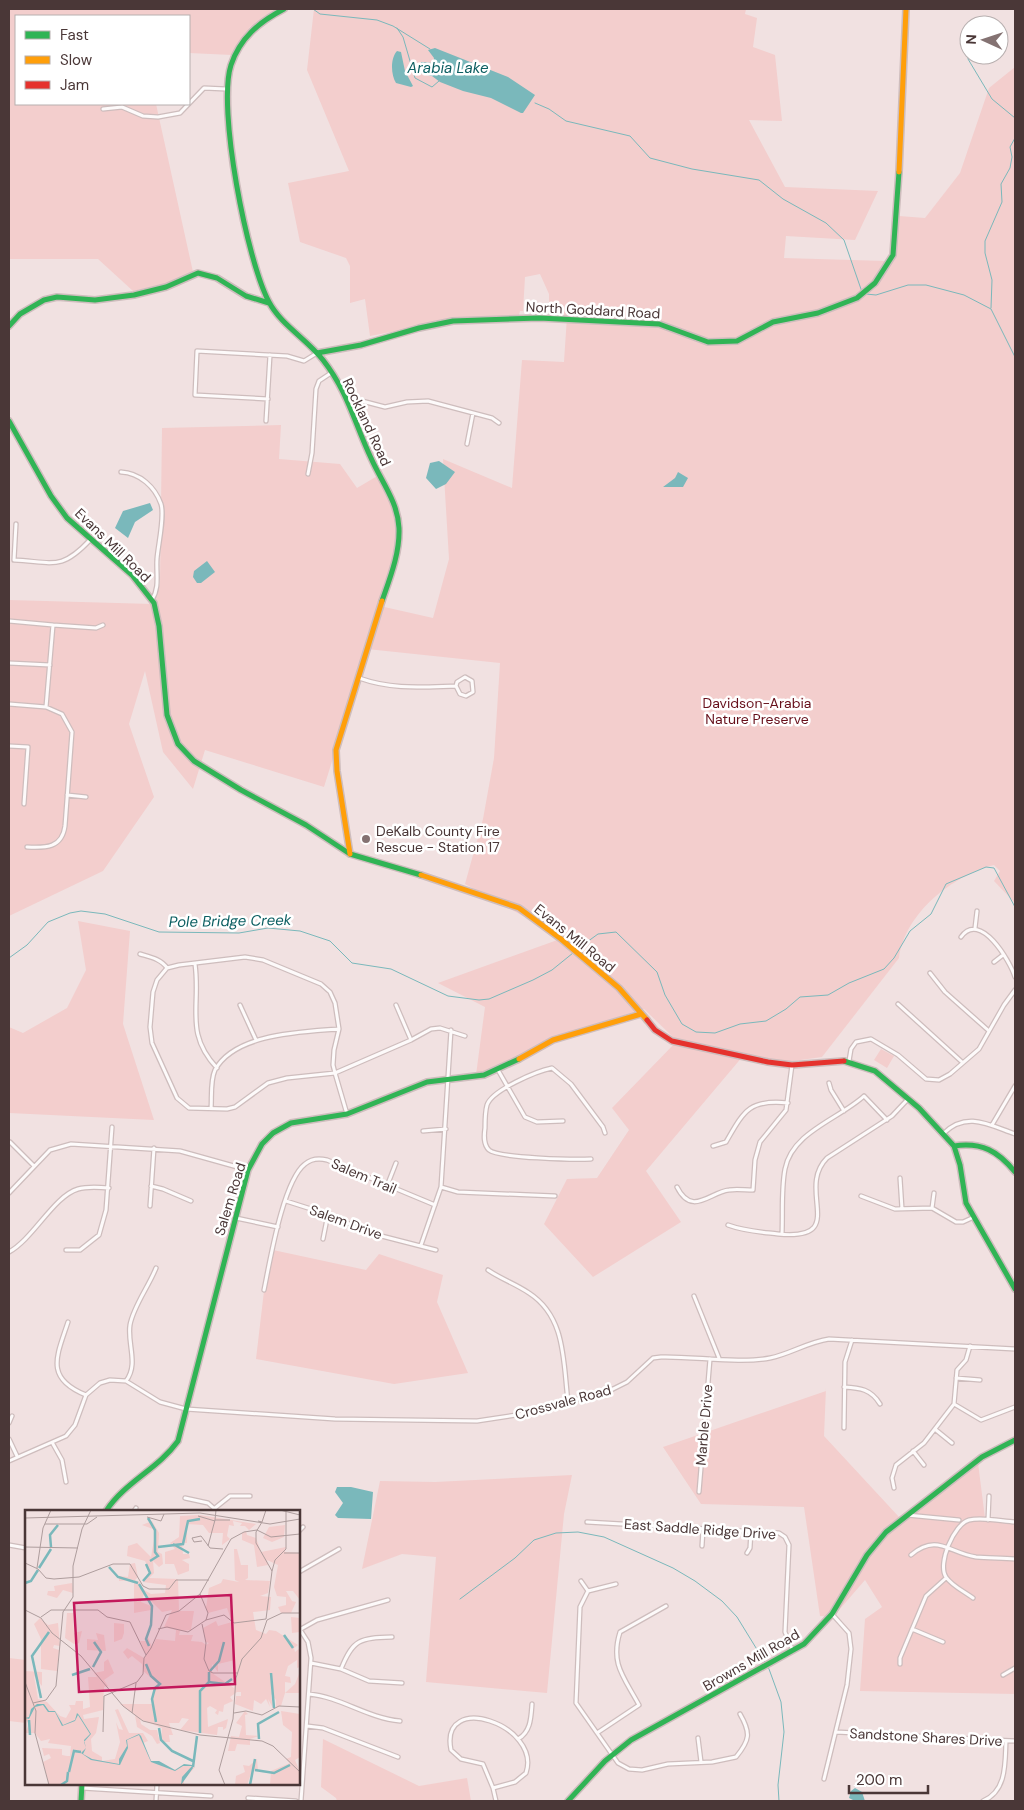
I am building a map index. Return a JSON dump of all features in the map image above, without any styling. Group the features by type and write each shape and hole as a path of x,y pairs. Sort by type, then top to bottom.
{"street":[{"name":"Rockland Road","path":"284,9 257,23 242,42 233,59 226,89 240,197 258,273 269,303 317,353 349,403 372,462 392,498 398,519 399,531 394,564 336,750 336,765 350,854"},
{"name":"North Goddard Road","path":"317,353 361,345 419,328 452,321 531,318 568,318 621,323 659,324 708,342 727,343 737,341 773,322 818,312 857,298 875,283 893,255 903,115 906,9"},
{"path":"190,103 204,88 226,89"},
{"path":"103,109 122,107 143,116 158,117 180,113 188,105"},
{"path":"9,326 20,314 42,300 53,297 96,300 134,295 166,287 198,272 217,278 246,296 269,303"},
{"path":"268,399 196,395 197,350 288,356 304,361 317,353"},
{"path":"266,421 270,355"},
{"path":"308,474 312,453 316,390 319,381 331,373"},
{"path":"349,403 362,401 385,407 407,402 428,401 492,418 499,423"},
{"path":"467,444 473,413"},
{"name":"Evans Mill Road","path":"9,421 50,496 67,518 132,575 152,600 159,626 164,704 174,736 185,753 241,790 306,825 350,854 507,903 530,915 619,988 641,1014 666,1038 682,1045 792,1065 849,1061 874,1071 908,1099 944,1133 954,1146 960,1165 965,1199 1015,1286"},
{"path":"121,472 137,474 142,478 161,505 156,567 157,587 152,600"},
{"path":"16,524 14,560 67,561 75,556 90,540"},
{"path":"9,622 96,628 103,625"},
{"path":"46,707 52,625"},
{"path":"9,663 50,665"},
{"path":"465,677 472,681 474,686 473,692 466,696 460,694 456,686 457,682 465,677"},
{"path":"359,678 380,685 395,687 456,686"},
{"path":"9,704 46,707 62,714 72,732 65,826 61,839 51,847 27,847"},
{"path":"9,746 28,747 24,804"},
{"path":"68,795 86,797"},
{"path":"975,928 977,911"},
{"path":"961,937 968,930 975,928 986,933 1012,965 1015,978"},
{"path":"140,954 153,958 164,964 167,968"},
{"path":"994,962 1003,955"},
{"path":"346,1114 335,1073 333,1058 339,1029 332,996 318,982 249,957 167,968 154,987 150,1031 153,1047 179,1102 189,1108 235,1107 260,1088 276,1080 335,1073 411,1040 431,1029 452,1030 465,1036"},
{"path":"195,964 197,987 196,1034 208,1059 216,1068"},
{"path":"930,972 945,992 989,1031"},
{"path":"849,1061 854,1044 867,1038 875,1040 898,1054 930,1080 942,1079 979,1049 1004,1005 1015,990"},
{"path":"898,1004 962,1062"},
{"path":"240,1005 256,1040"},
{"path":"396,1005 411,1040"},
{"name":"Salem Road","path":"107,1510 117,1495 168,1456 178,1440 248,1170 262,1144 280,1128 298,1122 346,1114 427,1082 476,1076 498,1070 553,1040 641,1014"},
{"path":"211,1109 212,1082 216,1068 230,1056 256,1040 272,1036 339,1029"},
{"path":"421,1245 441,1187 452,1030"},
{"path":"677,1187 680,1193 696,1202 728,1190 753,1190 755,1160 760,1142 786,1110 792,1065"},
{"path":"591,1159 516,1156 499,1154 488,1149 485,1140 486,1106 493,1097 508,1086 536,1072 552,1068 571,1084 603,1127 605,1133"},
{"path":"498,1070 525,1117 537,1122 563,1121"},
{"path":"829,1083 830,1090 844,1111"},
{"path":"992,1125 1015,1086"},
{"path":"782,1234 784,1177 788,1158 800,1141 864,1096 887,1120"},
{"path":"728,1225 737,1229 799,1236 809,1233 818,1218 814,1184 822,1164 827,1158 887,1120 908,1099"},
{"path":"713,1146 726,1142 741,1115 754,1105 764,1102 788,1103"},
{"path":"944,1133 953,1124 968,1121 992,1125 1015,1134"},
{"path":"66,1250 80,1250 99,1235 106,1210 109,1188 112,1127"},
{"path":"423,1131 446,1129"},
{"path":"10,1142 34,1166"},
{"path":"954,1146 968,1144 1000,1154 1015,1172"},
{"path":"9,1193 50,1150 63,1145 154,1148 180,1151 248,1170"},
{"path":"150,1206 154,1148"},
{"name":"Salem Trail","path":"264,1290 278,1227 292,1183 302,1167 315,1159 327,1160 435,1205"},
{"path":"387,1186 396,1163"},
{"path":"900,1178 902,1209"},
{"path":"152,1186 191,1201"},
{"path":"9,1252 21,1243 69,1193 86,1187 109,1188"},
{"path":"441,1187 458,1192 555,1196"},
{"path":"932,1208 934,1193"},
{"path":"861,1196 889,1208 932,1208 956,1222 964,1222 974,1217"},
{"name":"Salem Drive","path":"286,1201 328,1214 360,1230 436,1250"},
{"path":"323,1239 328,1214"},
{"path":"235,1218 278,1227"},
{"path":"9,1461 17,1456 53,1444 72,1431 86,1395 100,1383 115,1379 126,1381 133,1362 129,1334 130,1322 152,1281 156,1268"},
{"path":"488,1270 531,1294 550,1313 560,1333 568,1401"},
{"path":"694,1296 719,1358"},
{"path":"68,1322 56,1357 57,1370 60,1378 69,1388 86,1395"},
{"name":"Crossvale Road","path":"126,1381 160,1402 186,1409 314,1418 453,1422 520,1415 621,1386 653,1358 769,1358 821,1340 1015,1349"},
{"path":"844,1428 845,1362 852,1340"},
{"path":"894,1488 892,1478 896,1465 936,1430 954,1404 958,1370 966,1360 970,1346"},
{"name":"Marble Drive","path":"698,1492 710,1358"},
{"path":"956,1378 980,1380"},
{"path":"844,1387 865,1390 872,1394 880,1404"},
{"path":"954,1404 981,1420 1015,1407"},
{"path":"9,1423 12,1416"},
{"path":"936,1430 952,1443"},
{"path":"9,1439 17,1456"},
{"name":"Browns Mill Road","path":"568,1801 612,1754 645,1732 793,1652 813,1636 832,1614 877,1541 907,1515 982,1457 1015,1440"},
{"path":"53,1444 62,1460 66,1482"},
{"path":"913,1451 924,1466"},
{"path":"185,1498 208,1502 216,1510 230,1496 250,1496"},
{"path":"988,1520 989,1496"},
{"path":"907,1515 959,1520"},
{"path":"974,1598 946,1578 943,1564 948,1547 961,1525 969,1520 1015,1522"},
{"name":"East Saddle Ridge Drive","path":"587,1522 703,1530 779,1532 785,1537 789,1545 784,1632 793,1652"},
{"path":"300,1530 303,1527"},
{"path":"702,1546 703,1530"},
{"path":"748,1554 751,1531"},
{"path":"910,1555 918,1548 939,1544 975,1557 1015,1559"},
{"path":"9,1545 25,1548"},
{"path":"300,1571 339,1549"},
{"path":"900,1664 900,1658 926,1596 946,1578"},
{"path":"581,1581 588,1591"},
{"path":"588,1591 616,1584"},
{"path":"588,1591 580,1608 576,1703 618,1763 629,1769 642,1770 668,1764 736,1758 747,1739 748,1729 740,1714"},
{"path":"301,1801 311,1663 310,1651 300,1629 317,1620 388,1600"},
{"path":"597,1733 639,1705 616,1661 616,1646 620,1632 666,1606"},
{"path":"824,1779 846,1685 851,1649 849,1634 832,1614"},
{"path":"912,1628 943,1642"},
{"path":"341,1669 348,1650 357,1643 375,1638 392,1637"},
{"path":"311,1663 341,1669 369,1681 402,1683"},
{"path":"1003,1675 1015,1668"},
{"path":"309,1694 329,1697 380,1719 400,1721"},
{"path":"518,1739 526,1734 532,1704"},
{"path":"493,1788 515,1782 526,1773 526,1753 518,1739 502,1726 484,1720 465,1718 454,1726 450,1743 453,1754 461,1759 483,1764 496,1801"},
{"path":"307,1726 323,1728 398,1757"},
{"name":"Sandstone Shares Drive","path":"836,1732 1015,1742"},
{"path":"698,1738 701,1762"},
{"path":"983,1801 992,1797 1003,1779 1006,1741"},
{"path":"300,1766 304,1767"},
{"path":"156,1801 157,1785"},
{"path":"81,1801 82,1786 211,1796"},
{"path":"248,1798 296,1801"}],"green space":[{"path":"9,9 283,9 250,27 232,55 190,53 190,15 15,15 15,105 156,105 193,272 170,283 133,291 98,259 9,259"},
{"name":"Davidson-Arabia Nature Preserve","path":"314,9 746,9 745,14 757,18 753,47 775,55 782,121 749,120 785,187 878,191 855,240 786,236 784,258 886,261 883,265 888,265 896,254 899,216 925,218 960,173 989,88 1015,67 1015,903 994,881 1000,871 994,865 962,878 947,887 933,899 910,926 899,958 822,1057 772,1064 743,1056 646,1171 681,1222 593,1277 544,1224 567,1179 597,1178 629,1130 612,1108 677,1041 644,1009 557,1036 494,1071 476,1075 485,1007 438,983 563,938 465,884 483,819 494,758 500,663 367,649 324,787 205,750 193,789 163,752 145,671 129,724 154,797 103,871 9,916 9,600 153,604 160,583 162,428 281,425 279,459 340,464 357,488 379,475 394,499 399,541 380,606 433,618 449,559 443,459 512,488 522,360 564,362 567,316 549,312 549,294 540,274 525,277 523,311 520,311 519,315 465,318 370,336 365,299 350,303 350,266 346,258 300,242 288,183 349,171 307,70"},
{"path":"78,921 130,931 123,1024 154,1120 9,1113 9,1027 23,1033 67,1008 86,970"},
{"path":"881,1049 894,1056 887,1068 874,1060"},
{"path":"273,1250 366,1270 379,1254 443,1275 437,1302 468,1373 394,1384 256,1359 264,1291"},
{"path":"826,1391 824,1436 899,1517 978,1463 985,1518 1015,1520 1015,1694 860,1691 865,1619 882,1607 865,1580 833,1617 820,1616 804,1507 701,1504 663,1447"},
{"path":"572,1475 564,1514 547,1693 426,1682 436,1557 402,1554 362,1569 380,1481 435,1482"},
{"path":"9,1658 25,1660 25,1723 9,1721"},
{"path":"323,1739 419,1786 467,1778 471,1801 337,1801 336,1798 321,1787"}],"water":[{"name":"Arabia Lake","path":"435,48 508,77 535,95 523,113 521,113 491,98 463,91 440,82 432,76 419,73 421,62 433,63 434,58 428,50"},
{"path":"397,51 401,52 405,71 413,86 411,87 396,83 394,80 392,63"},
{"path":"439,461 455,472 446,484 436,489 426,478 430,463"},
{"path":"678,472 688,478 683,487 663,487 675,478"},
{"path":"150,503 153,510 135,522 128,538 115,528 123,511"},
{"path":"207,561 215,572 201,583 197,583 193,577 194,571"},
{"path":"337,1487 351,1487 373,1492 371,1519 338,1518 335,1515 343,1503 335,1492"},
{"path":"855,1788 862,1792 865,1801 855,1801 849,1798 851,1791"}],"waterway":[{"path":"313,9 320,14 377,20 393,26 430,49"},
{"path":"397,28 403,37 415,78 432,87 439,81"},
{"path":"972,65 992,99 1015,118"},
{"path":"535,103 549,109 566,121 630,136 650,158 692,169 759,180 783,199 826,223 844,240 862,292"},
{"path":"991,308 992,280 985,253 985,241 1002,202 1001,184 1010,168 1012,157 1010,147 1015,138"},
{"path":"866,294 876,295 908,285 926,285 964,295 991,309 1015,357"},
{"name":"Pole Bridge Creek","path":"576,950 598,934 616,932 657,972 665,995 682,1024 696,1032 715,1033 740,1024 766,1021 786,1009 800,997 828,995 849,983 884,969 894,958 910,931 931,914 946,884 986,867 994,868 1015,907"},
{"name":"Pole Bridge Creek","path":"9,958 27,945 48,922 70,913 81,911 105,914 159,932 239,933 268,928 300,931 330,941 352,963 391,969 448,996 479,1000 489,999 533,980 552,970 573,953"},
{"path":"460,1599 515,1558 534,1540 556,1533 578,1532 604,1537 673,1568 695,1581 722,1601 737,1617 769,1669 781,1702 784,1732 778,1785 779,1801"}],"traffic: fast":[{"path":"284,9 266,19 245,39 231,65 228,86 228,114 236,184 252,254 260,282 269,302 280,318 317,352 332,372 345,396 371,458 396,509 399,528 398,547 382,601"},
{"path":"317,353 361,345 419,328 453,321 539,318 659,324 708,342 737,341 773,322 818,313 857,298 875,283 893,255 899,172"},
{"path":"9,326 20,314 44,300 57,297 95,300 134,295 166,287 198,273 217,278 246,296 269,303"},
{"path":"9,421 51,496 67,518 132,575 154,603 159,626 167,715 178,744 194,761 241,790 306,825 350,854 421,875"},
{"path":"107,1510 122,1492 161,1460 178,1441 248,1170 262,1144 273,1133 291,1123 347,1114 427,1082 484,1075 519,1059"},
{"path":"844,1061 875,1071 919,1108 954,1146 960,1165 966,1203 1015,1289"},
{"path":"954,1146 973,1145 989,1150 996,1153 1015,1172"},
{"path":"568,1801 605,1761 631,1740 804,1644 832,1614 867,1555 886,1532 982,1457 1015,1440"},
{"path":"81,1801 82,1785"}],"traffic: slow":[{"path":"899,172 906,9"},
{"path":"350,854 337,771 336,750 382,601"},
{"path":"421,875 519,908 561,939 619,988 647,1020"},
{"path":"519,1059 553,1040 641,1014"}],"traffic: jam":[{"path":"647,1020 655,1030 672,1041 768,1062 792,1065 844,1061"}],"place":[{"name":"DeKalb County Fire Rescue - Station 17","path":"366,839"}]}
